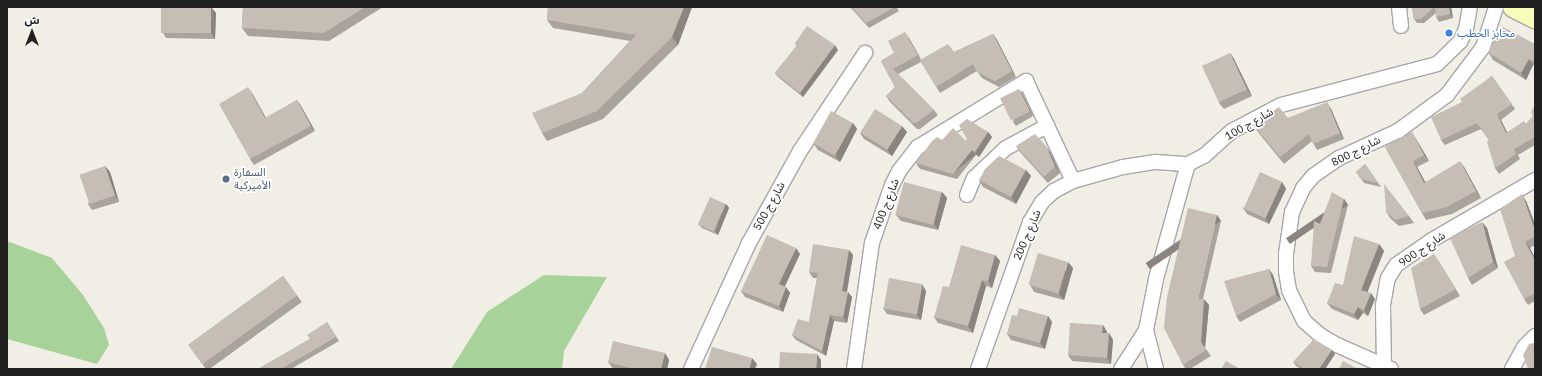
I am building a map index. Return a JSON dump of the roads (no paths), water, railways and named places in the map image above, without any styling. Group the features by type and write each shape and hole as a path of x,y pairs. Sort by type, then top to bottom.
{"street":[{"path":"1399,7 1401,26"},
{"name":"شارع ج 100","path":"1188,164 1204,156 1232,131 1281,105 1437,64 1460,42 1466,29 1470,7"},
{"name":"شارع ج 800","path":"1388,367 1337,345 1320,335 1304,321 1289,290 1286,270 1286,247 1292,212 1303,188 1313,176 1339,158 1398,131 1447,95 1483,47 1496,7"},
{"path":"1513,7 1535,18"},
{"name":"شارع ج 500","path":"691,369 749,242 800,151 865,53"},
{"name":"شارع ج 400","path":"854,369 872,243 899,171 918,147 1026,82 1047,126"},
{"path":"967,195 974,178 1006,148 1047,126 1073,181"},
{"name":"شارع ج 200","path":"978,369 1035,213 1054,191 1073,181 1138,164 1188,164"},
{"path":"1121,369 1146,330 1156,279 1188,164"},
{"name":"شارع ج 900","path":"1388,367 1383,305 1388,278 1396,265 1432,240 1535,180"},
{"path":"1146,330 1156,369"},
{"path":"1512,369 1524,347 1535,336"}],"place":[{"name":"مخابز الحطب","path":"1449,33"},
{"name":"السفارة الأميركية","path":"226,179"}]}
